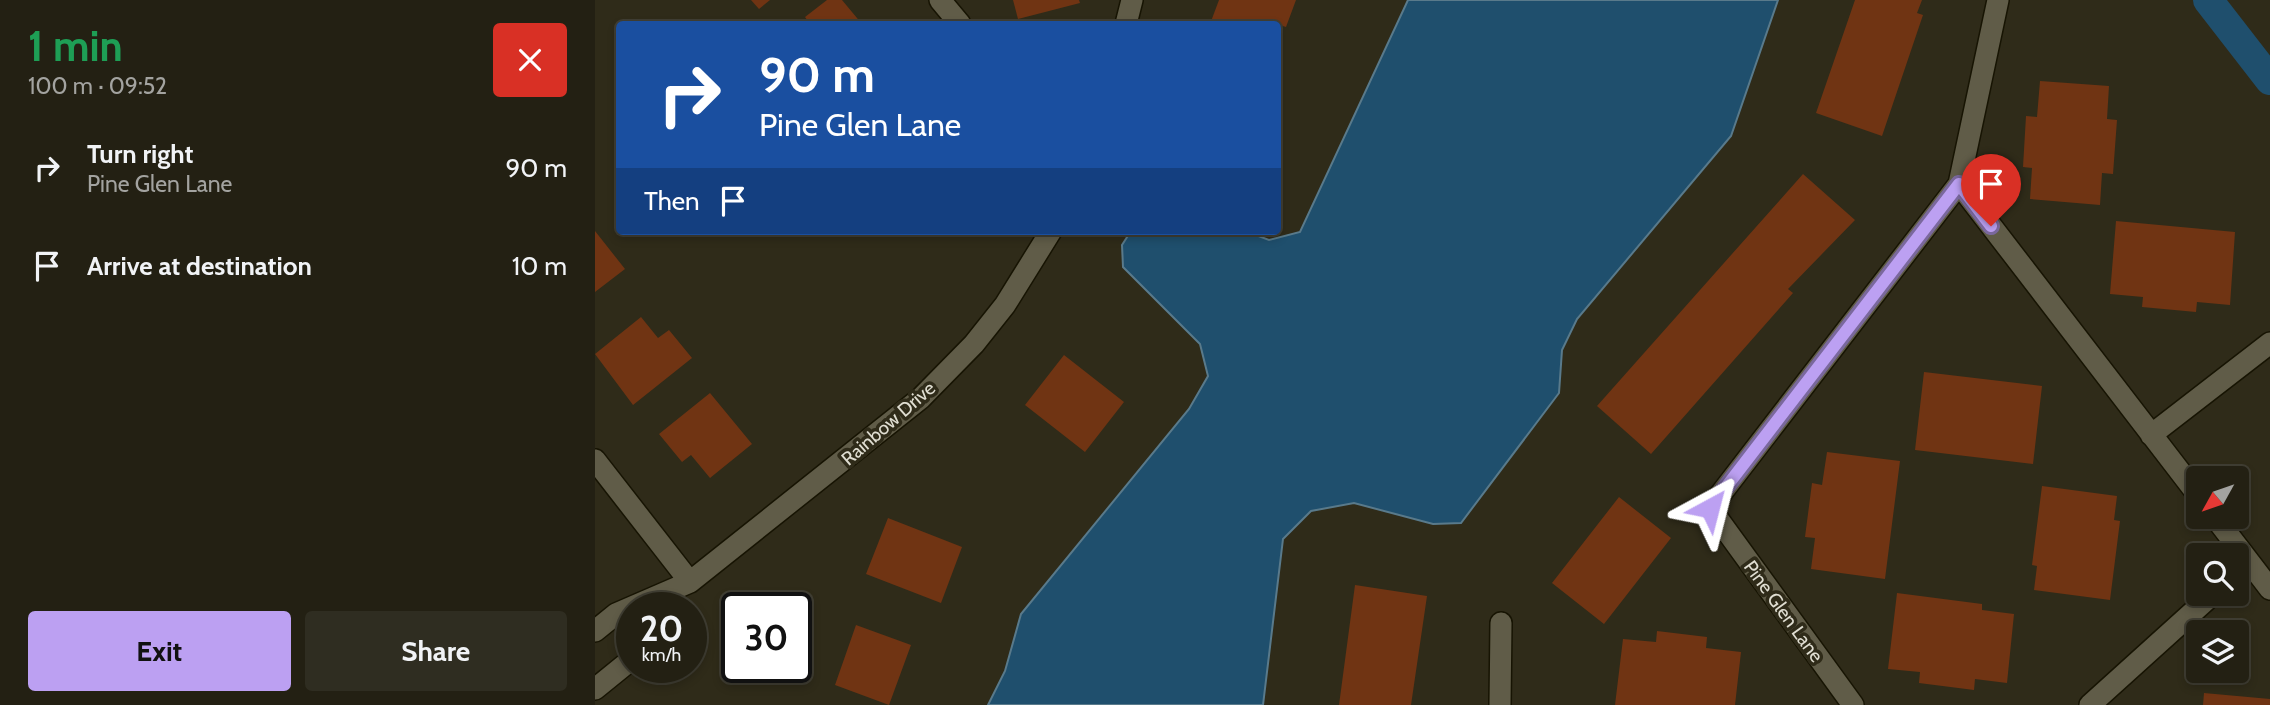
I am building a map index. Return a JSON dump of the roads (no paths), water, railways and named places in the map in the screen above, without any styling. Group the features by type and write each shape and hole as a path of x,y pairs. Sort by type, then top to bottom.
{"street":[{"path":"940,0 958,21"},
{"path":"1127,21 1132,0"},
{"name":"Pine Glen Lane","path":"1844,702 1710,508 1959,184 1998,0"},
{"path":"1959,184 2186,480"},
{"name":"Rainbow Drive","path":"595,631 616,614 691,582 921,398 974,344 1005,305 1049,235"},
{"path":"2151,435 2270,343"},
{"path":"595,460 691,582"},
{"path":"2249,572 2270,589"},
{"name":"Rainbow Drive","path":"684,592 691,582"},
{"path":"2090,705 2200,606"},
{"path":"1500,705 1501,623"},
{"path":"595,690 616,672"}],"water":[{"path":"1408,0 1778,0 1731,136 1577,319 1562,350 1559,393 1461,523 1433,524 1354,503 1311,511 1283,539 1263,705 988,705 1005,671 1021,614 1189,409 1208,376 1200,344 1123,267 1122,245 1128,235 1256,235 1269,240 1300,232"}],"waterway":[{"path":"2208,0 2270,80"}]}
